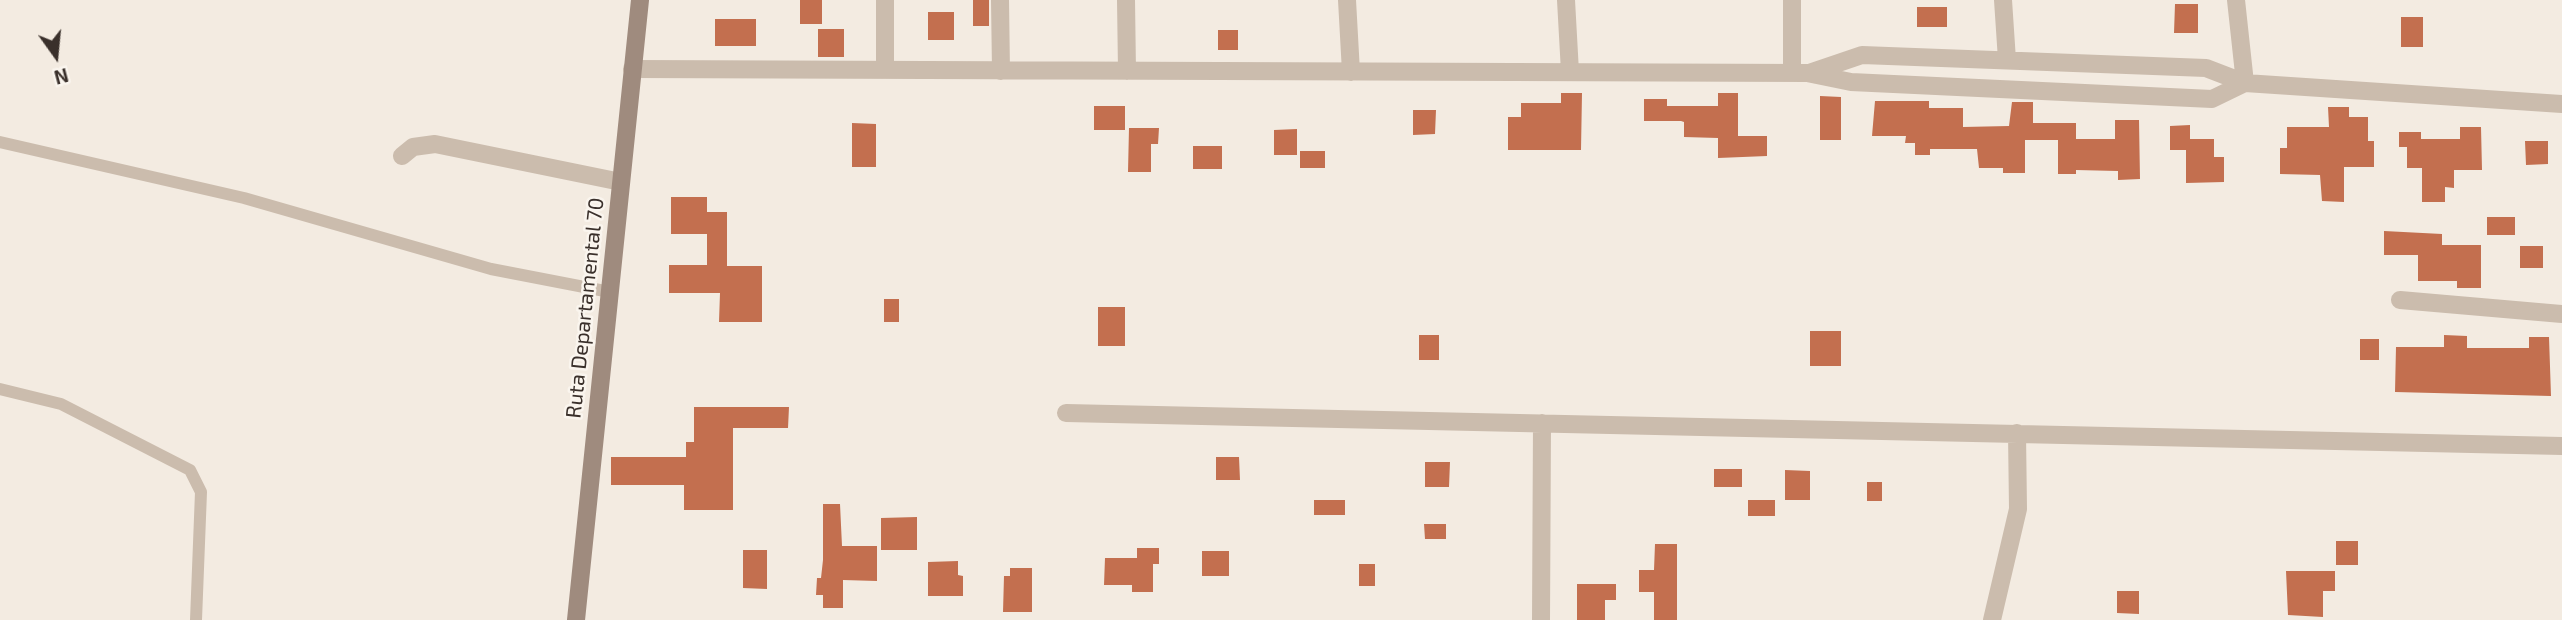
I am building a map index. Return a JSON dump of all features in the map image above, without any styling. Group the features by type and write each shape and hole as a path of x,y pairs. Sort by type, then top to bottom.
{"main road":[{"name":"Ruta Departamental 70","path":"578,620 640,0"}],"street":[{"path":"884,70 885,0"},
{"path":"1000,0 1001,71"},
{"path":"1126,0 1127,71"},
{"path":"1347,0 1351,72"},
{"path":"1566,0 1570,72"},
{"path":"1792,0 1800,73"},
{"path":"2003,0 2007,60"},
{"path":"2235,0 2245,83"},
{"path":"1800,73 1862,55 2206,68 2245,83 2562,104"},
{"path":"632,69 1800,73 1851,82 2212,99 2245,83"},
{"path":"402,156 413,147 435,144 621,182"},
{"path":"2400,300 2562,314"},
{"path":"1066,413 2562,446"},
{"path":"1541,620 1542,423"},
{"path":"1992,620 2018,509 2017,433"}],"lane":[{"path":"0,142 244,198 491,269 610,292"},
{"path":"0,389 61,404 190,470 201,492 196,620"}],"building":[{"path":"800,0 822,0 822,24 800,24"},
{"path":"973,0 989,0 989,26 973,26"},
{"path":"2175,4 2198,4 2198,33 2174,33"},
{"path":"1917,7 1947,7 1947,27 1917,27"},
{"path":"928,12 954,12 954,40 928,40"},
{"path":"2401,17 2423,17 2423,47 2401,47"},
{"path":"715,19 756,19 756,46 715,46"},
{"path":"818,29 844,29 844,57 818,57"},
{"path":"1218,30 1238,30 1238,50 1218,50"},
{"path":"1561,93 1582,93 1581,150 1508,150 1508,117 1521,117 1521,103 1561,103"},
{"path":"1718,93 1738,93 1738,136 1767,136 1767,156 1718,158 1718,138 1684,137 1684,122 1681,121 1644,121 1644,99 1667,99 1667,106 1718,106"},
{"path":"1820,96 1841,97 1841,140 1820,140"},
{"path":"1875,101 1929,101 1929,108 1963,108 1963,127 2009,126 2012,102 2033,102 2033,123 2076,123 2076,139 2115,139 2115,120 2139,120 2140,179 2118,180 2118,171 2076,170 2076,174 2058,174 2058,140 2025,140 2025,173 2003,173 2003,168 1979,168 1977,149 1930,149 1930,155 1915,155 1915,143 1905,143 1906,136 1872,136"},
{"path":"1094,106 1125,106 1125,130 1094,130"},
{"path":"2328,107 2349,107 2349,117 2368,117 2368,141 2374,141 2374,167 2344,167 2344,202 2322,201 2320,175 2280,174 2280,148 2287,148 2287,127 2329,127"},
{"path":"1413,110 1436,110 1435,134 1413,135"},
{"path":"852,123 876,124 876,167 852,167"},
{"path":"2190,125 2190,139 2214,139 2214,157 2224,157 2224,182 2186,183 2186,150 2170,150 2170,126"},
{"path":"2460,127 2481,127 2482,170 2454,170 2454,188 2445,187 2445,202 2422,202 2422,168 2407,168 2407,147 2399,147 2399,132 2421,132 2421,139 2460,139"},
{"path":"1129,128 1159,128 1158,144 1151,144 1151,172 1128,172"},
{"path":"1297,129 1297,155 1274,155 1274,130"},
{"path":"2525,141 2548,141 2548,164 2526,165"},
{"path":"1193,146 1222,146 1222,169 1193,169"},
{"path":"1300,151 1325,151 1325,168 1300,168"},
{"path":"671,197 707,197 707,212 727,212 727,266 762,266 762,322 719,322 720,293 669,293 669,265 707,265 707,234 671,234"},
{"path":"2487,217 2515,217 2515,235 2487,235"},
{"path":"2384,231 2442,234 2442,245 2481,245 2481,288 2457,288 2457,281 2418,281 2418,255 2384,255"},
{"path":"2520,246 2543,246 2543,268 2520,268"},
{"path":"884,299 899,299 899,322 884,322"},
{"path":"1098,307 1125,307 1125,346 1098,346"},
{"path":"1810,331 1841,331 1841,366 1810,366"},
{"path":"1419,335 1439,335 1439,360 1419,360"},
{"path":"2444,335 2467,336 2467,348 2529,348 2529,337 2549,337 2551,396 2395,392 2396,347 2444,347"},
{"path":"2360,339 2379,339 2379,360 2360,360"},
{"path":"694,407 789,407 788,428 733,428 733,510 684,510 684,485 611,485 611,457 686,457 686,442 694,442"},
{"path":"1216,457 1239,457 1240,480 1216,480"},
{"path":"1425,462 1450,462 1449,487 1425,487"},
{"path":"1714,469 1742,469 1742,487 1714,487"},
{"path":"1785,470 1810,471 1810,500 1785,500"},
{"path":"1867,482 1882,482 1882,501 1867,501"},
{"path":"1314,500 1345,500 1345,515 1314,515"},
{"path":"1748,500 1775,500 1775,516 1748,516"},
{"path":"823,504 840,504 842,546 877,546 877,581 843,580 843,608 823,608 823,595 816,595 817,578 821,578 823,560"},
{"path":"917,517 917,550 881,550 881,518"},
{"path":"1424,524 1446,524 1446,539 1425,539"},
{"path":"2336,541 2358,541 2358,565 2336,565"},
{"path":"1655,544 1677,544 1677,620 1654,620 1654,592 1639,592 1639,570 1654,570"},
{"path":"1137,548 1159,548 1159,564 1153,564 1153,592 1132,592 1132,585 1104,585 1105,558 1137,558"},
{"path":"743,550 767,550 767,589 743,588"},
{"path":"1202,551 1229,551 1229,576 1202,576"},
{"path":"958,561 958,575 963,576 963,596 928,596 928,562"},
{"path":"1359,564 1375,564 1375,586 1359,586"},
{"path":"1010,568 1032,568 1032,612 1003,612 1004,576 1010,576"},
{"path":"2286,571 2335,571 2335,591 2323,591 2323,617 2288,615"},
{"path":"1577,584 1616,584 1616,600 1605,600 1605,620 1577,620"},
{"path":"2117,591 2139,591 2139,614 2117,613"}]}
